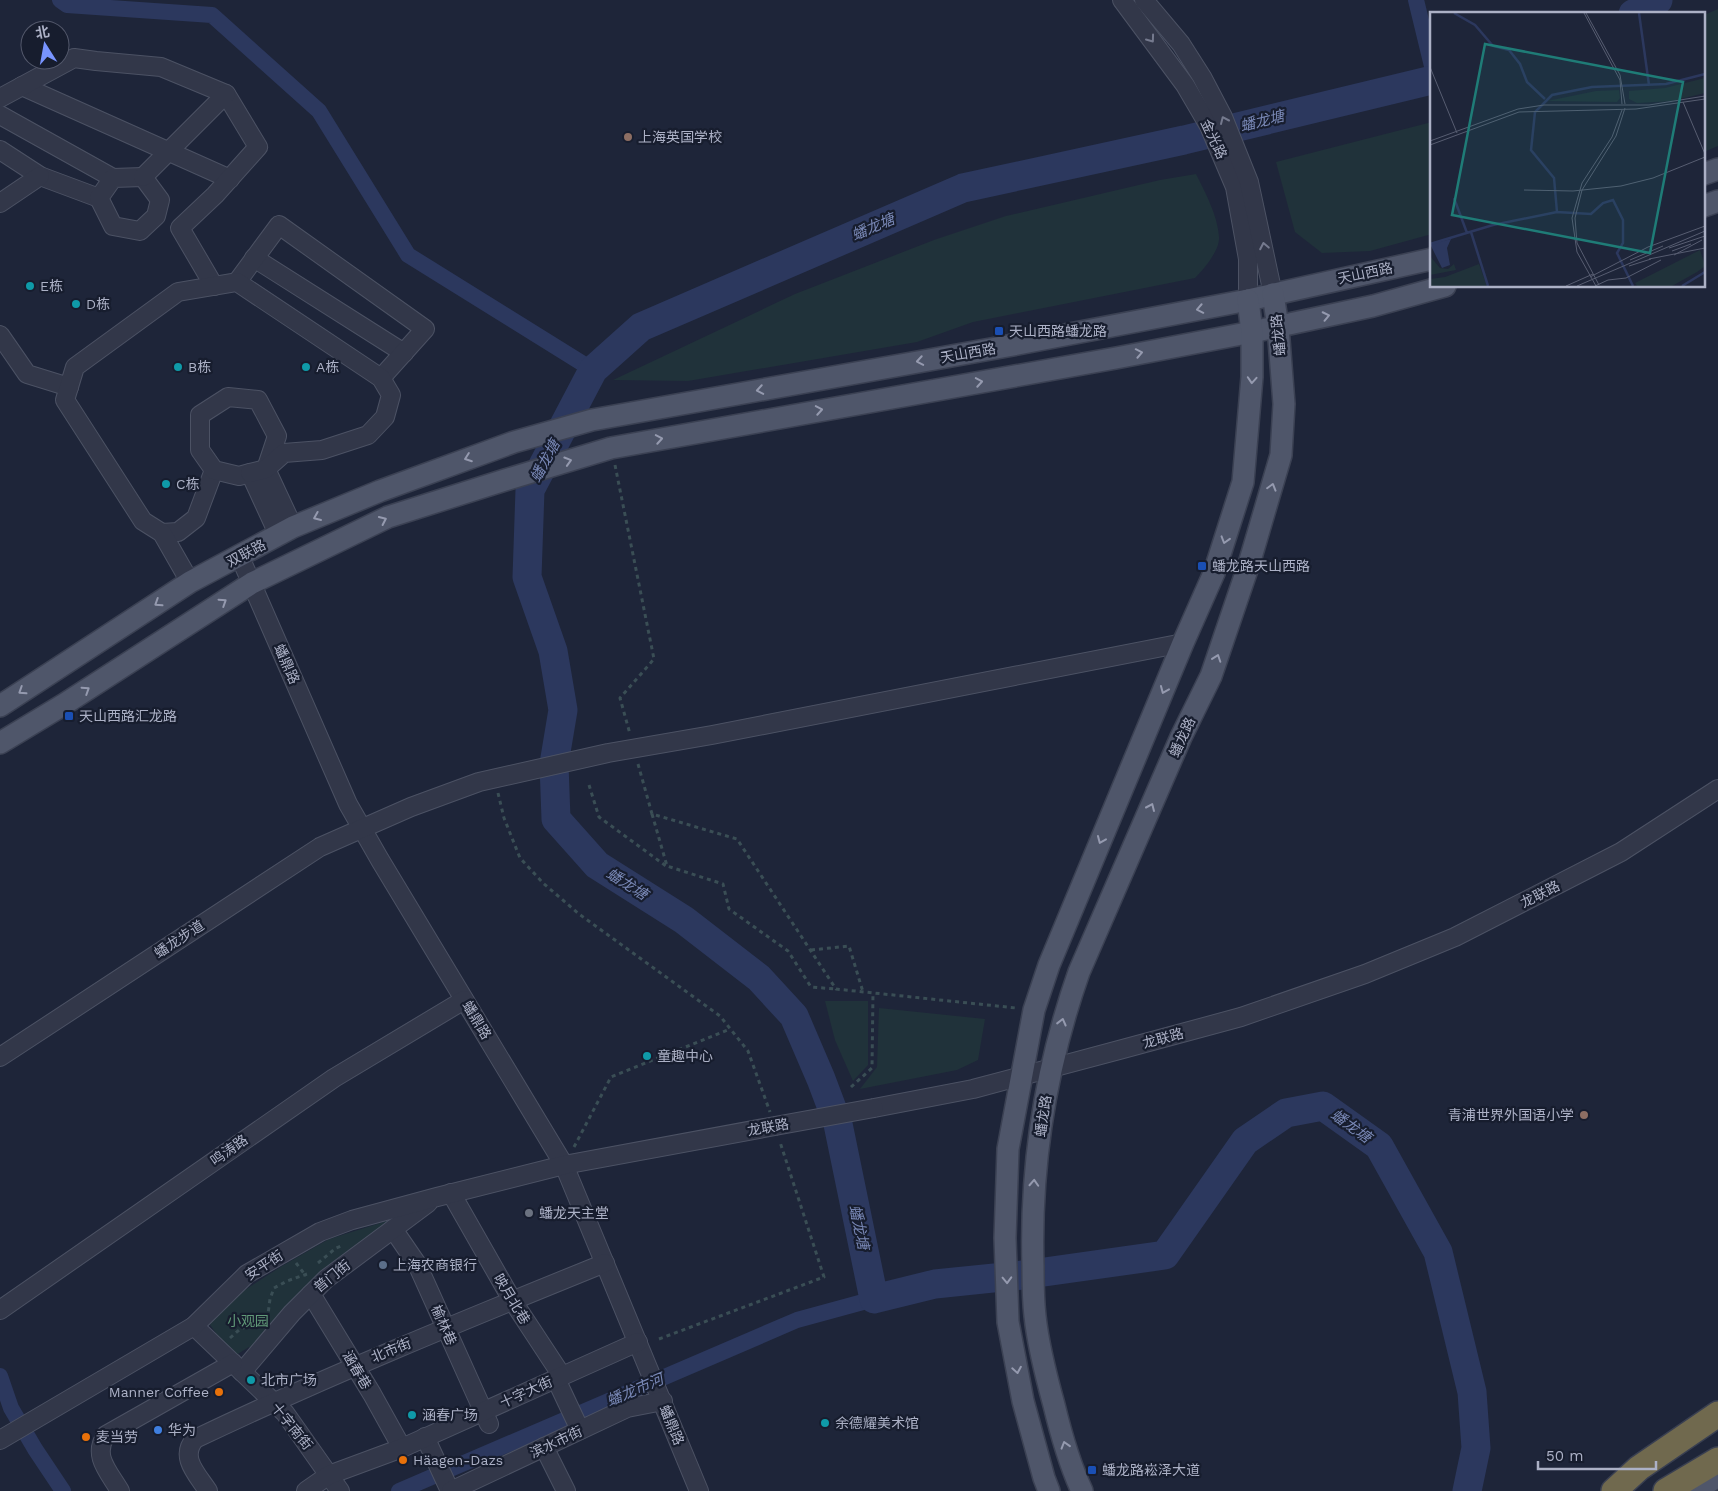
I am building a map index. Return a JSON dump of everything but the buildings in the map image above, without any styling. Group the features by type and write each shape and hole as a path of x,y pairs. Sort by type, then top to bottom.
{"highway":[{"path":"1614,1491 1639,1468 1718,1414"},
{"path":"1634,1491 1692,1444 1718,1428"},
{"path":"1666,1491 1718,1460"}],"main road":[{"path":"1706,173 1718,169"},
{"path":"1706,205 1718,201"},
{"name":"天山西路","path":"514,442 592,420 1248,300 1430,259"},
{"path":"0,743 63,705 252,583 388,517 504,480 611,448 1252,332 1373,306 1438,288"},
{"name":"蟠龙路","path":"1082,1491 1064,1445 1049,1388 1035,1316 1032,1232 1036,1160 1050,1069 1066,1009 1079,972 1181,737 1211,676 1249,564 1281,456 1284,404 1278,326 1273,294"},
{"name":"蟠龙路","path":"1049,1491 1022,1402 1008,1322 1005,1238 1008,1148 1034,1010 1049,965 1214,573 1243,482 1252,377 1252,332 1248,300"},
{"name":"双联路","path":"0,706 190,582 286,532 380,491 514,442"},
{"path":"1695,1491 1718,1476"}],"street":[{"name":"金光路","path":"1122,0 1185,85 1242,184 1248,259 1248,300"},
{"name":"蟠龙路","path":"1144,0 1181,44 1202,77 1223,117 1273,294"},
{"path":"0,98 74,58 96,62 161,67 226,94 258,148 215,196 180,228"},
{"path":"22,86 230,179"},
{"path":"0,115 113,178 143,177 226,94"},
{"path":"0,150 40,176 99,198 112,226 140,231 156,216 160,200 143,177"},
{"path":"0,203 40,176"},
{"path":"99,198 113,178"},
{"path":"156,216 180,228 214,286"},
{"path":"237,282 278,225 425,330 381,378"},
{"path":"254,258 404,353"},
{"path":"190,582 162,533 143,521 65,400 75,367 178,292 237,282 381,378 392,396 385,417 368,435 322,450 284,453 258,471 239,476 214,470 200,450 200,415 228,397 258,400 277,436 258,471"},
{"path":"0,335 27,374 69,387"},
{"path":"162,533 178,532 196,518 214,470"},
{"path":"258,471 286,532"},
{"name":"蟠鼎路","path":"240,557 348,804 564,1165 699,1491"},
{"name":"蟠龙步道","path":"0,1057 320,847 410,807 479,782 633,748 712,735 1183,644"},
{"name":"龙联路","path":"564,1165 776,1128 973,1089 1241,1016 1365,974 1454,937 1621,852 1718,789"},
{"name":"鸣涛路","path":"0,1310 334,1078 464,1000"},
{"name":"安平街","path":"3,1438 194,1326 247,1274 320,1232 352,1220 564,1165"},
{"name":"普门街","path":"120,1491 99,1453 100,1443 106,1435 238,1368 310,1286 326,1279 393,1229 444,1195"},
{"name":"映月北巷","path":"444,1195 559,1377 580,1430"},
{"name":"榆林巷","path":"393,1229 417,1264 486,1418"},
{"name":"北市街","path":"208,1491 188,1460 189,1446 195,1439 354,1366 605,1263"},
{"name":"涵春巷","path":"310,1286 402,1448"},
{"name":"十字南街","path":"194,1326 285,1413 340,1491"},
{"name":"十字大街","path":"306,1491 330,1475 426,1437 486,1418 559,1377 638,1342"},
{"name":"滨水市街","path":"450,1491 628,1408 663,1401"},
{"path":"426,1437 450,1491"},
{"path":"544,1447 566,1491"}],"path":[{"path":"611,448 654,659 620,698 667,866"},
{"path":"499,777 504,818 520,858 543,883 579,914 720,1016 748,1051 776,1128 824,1277 658,1339"},
{"path":"589,785 599,817 667,866 723,884 730,908 788,951 811,987 1034,1010"},
{"path":"652,814 737,839 836,989"},
{"path":"810,950 849,946 863,992"},
{"path":"851,1087 872,1068 873,993"},
{"path":"564,1165 611,1077 730,1029"},
{"path":"316,1265 336,1248 349,1243"},
{"path":"288,1250 310,1286"},
{"path":"310,1286 311,1270"},
{"path":"218,1349 239,1330 268,1314 274,1288 287,1281 310,1286"}],"green space":[{"path":"1718,9 1718,146 1706,151 1706,14"},
{"path":"1430,123 1430,235 1370,251 1322,253 1295,232 1276,162"},
{"path":"1196,174 1214,213 1219,242 1207,264 1195,278 973,322 917,342 688,381 613,380 795,294 934,240 1006,216 1160,180"},
{"path":"825,1001 868,1001 868,1065 853,1081 835,1040"},
{"path":"879,1008 985,1019 978,1060 957,1070 860,1089 877,1067"},
{"name":"小观园","path":"387,1221 392,1227 255,1353 249,1347 233,1357 208,1322 243,1291 329,1239"}],"waterway":[{"path":"60,0 67,5 212,15 319,111 408,255 593,370"},
{"path":"1416,0 1430,58"},
{"name":"蟠龙塘","path":"1637,12 1658,0"},
{"name":"蟠龙塘","path":"1430,80 1184,140 963,188 641,327 593,370 530,490 527,577 553,651 563,710 554,764 556,819 597,865 684,920 759,978 794,1016 838,1124 874,1299 935,1284 1023,1275 1165,1255 1245,1141 1286,1113 1323,1106 1379,1146 1438,1252 1472,1392 1476,1448 1467,1491"},
{"name":"蟠龙市河","path":"399,1491 797,1320 874,1299"},
{"path":"0,1376 11,1408 63,1491"}],"place":[{"name":"上海英国学校","path":"628,137"},
{"name":"E栋","path":"30,286"},
{"name":"D栋","path":"76,304"},
{"name":"天山西路蟠龙路","path":"999,331"},
{"name":"B栋","path":"178,367"},
{"name":"A栋","path":"306,367"},
{"name":"C栋","path":"166,484"},
{"name":"蟠龙路天山西路","path":"1202,566"},
{"name":"天山西路汇龙路","path":"69,716"},
{"name":"童趣中心","path":"647,1056"},
{"name":"青浦世界外国语小学","path":"1584,1115"},
{"name":"蟠龙天主堂","path":"529,1213"},
{"name":"上海农商银行","path":"383,1265"},
{"name":"北市广场","path":"251,1380"},
{"name":"Manner Coffee","path":"219,1392"},
{"name":"涵春广场","path":"412,1415"},
{"name":"余德耀美术馆","path":"825,1423"},
{"name":"华为","path":"158,1430"},
{"name":"麦当劳","path":"86,1437"},
{"name":"Häagen-Dazs","path":"403,1460"},
{"name":"蟠龙路崧泽大道","path":"1092,1470"}]}
